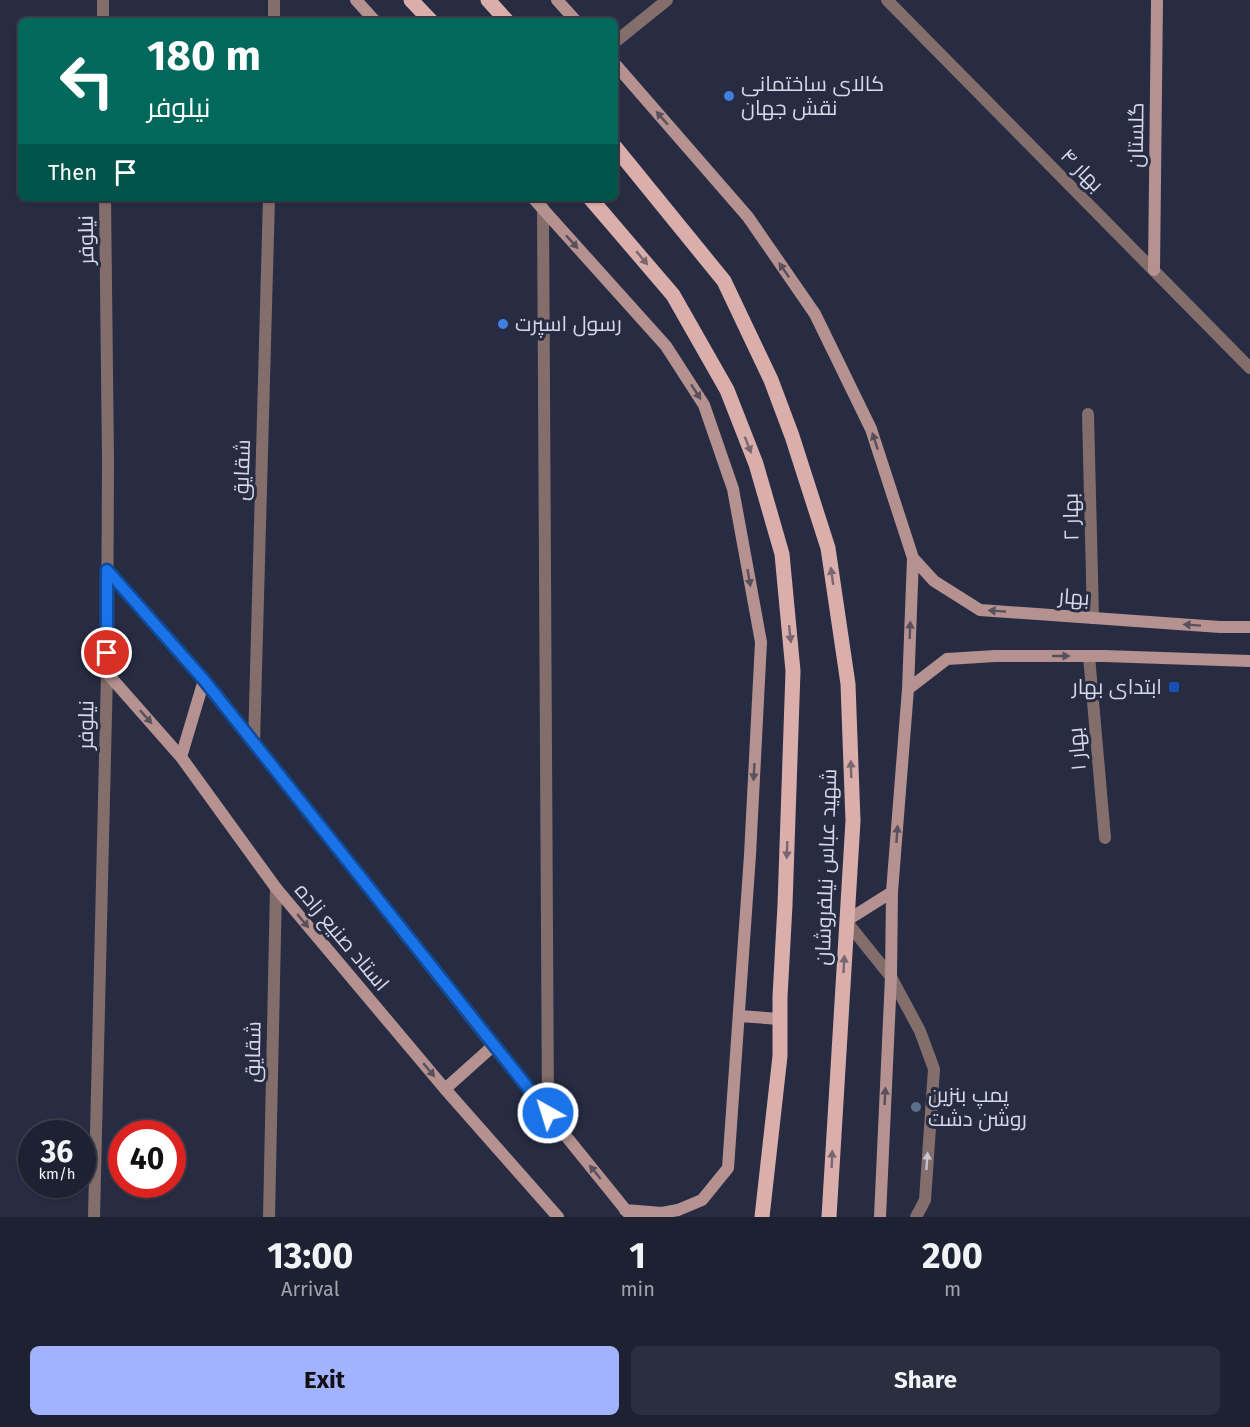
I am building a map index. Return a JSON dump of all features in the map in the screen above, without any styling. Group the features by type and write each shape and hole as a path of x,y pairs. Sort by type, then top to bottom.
{"main road":[{"path":"411,0 428,18"},
{"path":"488,0 504,18"},
{"name":"شهید عباس نیلفروشان","path":"618,151 724,281 776,391 828,548 848,684 853,821 829,1217"},
{"name":"شهید عباس نیلفروشان","path":"593,201 673,295 727,390 756,464 782,554 793,671 780,1056 762,1217"}],"street":[{"path":"103,0 103,18"},
{"path":"274,0 274,18"},
{"path":"356,0 372,18"},
{"path":"557,0 573,18"},
{"path":"618,40 667,0"},
{"name":"بهار ۴","path":"887,0 1250,368"},
{"name":"گلستان","path":"1154,270 1157,0"},
{"path":"618,67 748,218 815,315 871,429 913,558 908,689 892,892 891,977 880,1217"},
{"name":"نیلوفر","path":"94,1217 107,673 105,201"},
{"name":"شقایق","path":"254,743 269,201"},
{"path":"107,570 204,680 629,1214 662,1214 702,1200 728,1168 750,855 761,642 733,489 704,405 666,346 536,201"},
{"path":"543,208 548,1113"},
{"name":"بهار ۲","path":"1088,414 1093,618"},
{"name":"بهار","path":"913,558 934,581 981,610 1220,627 1250,627"},
{"path":"908,689 947,659 995,656 1089,656 1250,661"},
{"name":"بهار ۱","path":"1089,656 1105,838"},
{"name":"استاد صنیع زاده","path":"107,673 181,757 276,888 445,1089 558,1217"},
{"path":"181,757 204,680"},
{"name":"شقایق","path":"269,1217 276,888"},
{"path":"892,892 846,921 891,977 920,1031 934,1070 924,1200 916,1217"},
{"path":"739,1016 780,1018"},
{"path":"445,1089 493,1046"}],"place":[{"name":"کالای ساختمانی نقش جهان","path":"729,96"},
{"name":"رسول اسپرت","path":"503,324"},
{"name":"ابتدای بهار","path":"1174,687"},
{"name":"پمپ بنزین روشن دشت","path":"916,1107"}],"route":[{"path":"107,653 107,570 204,680 548,1113"}]}
